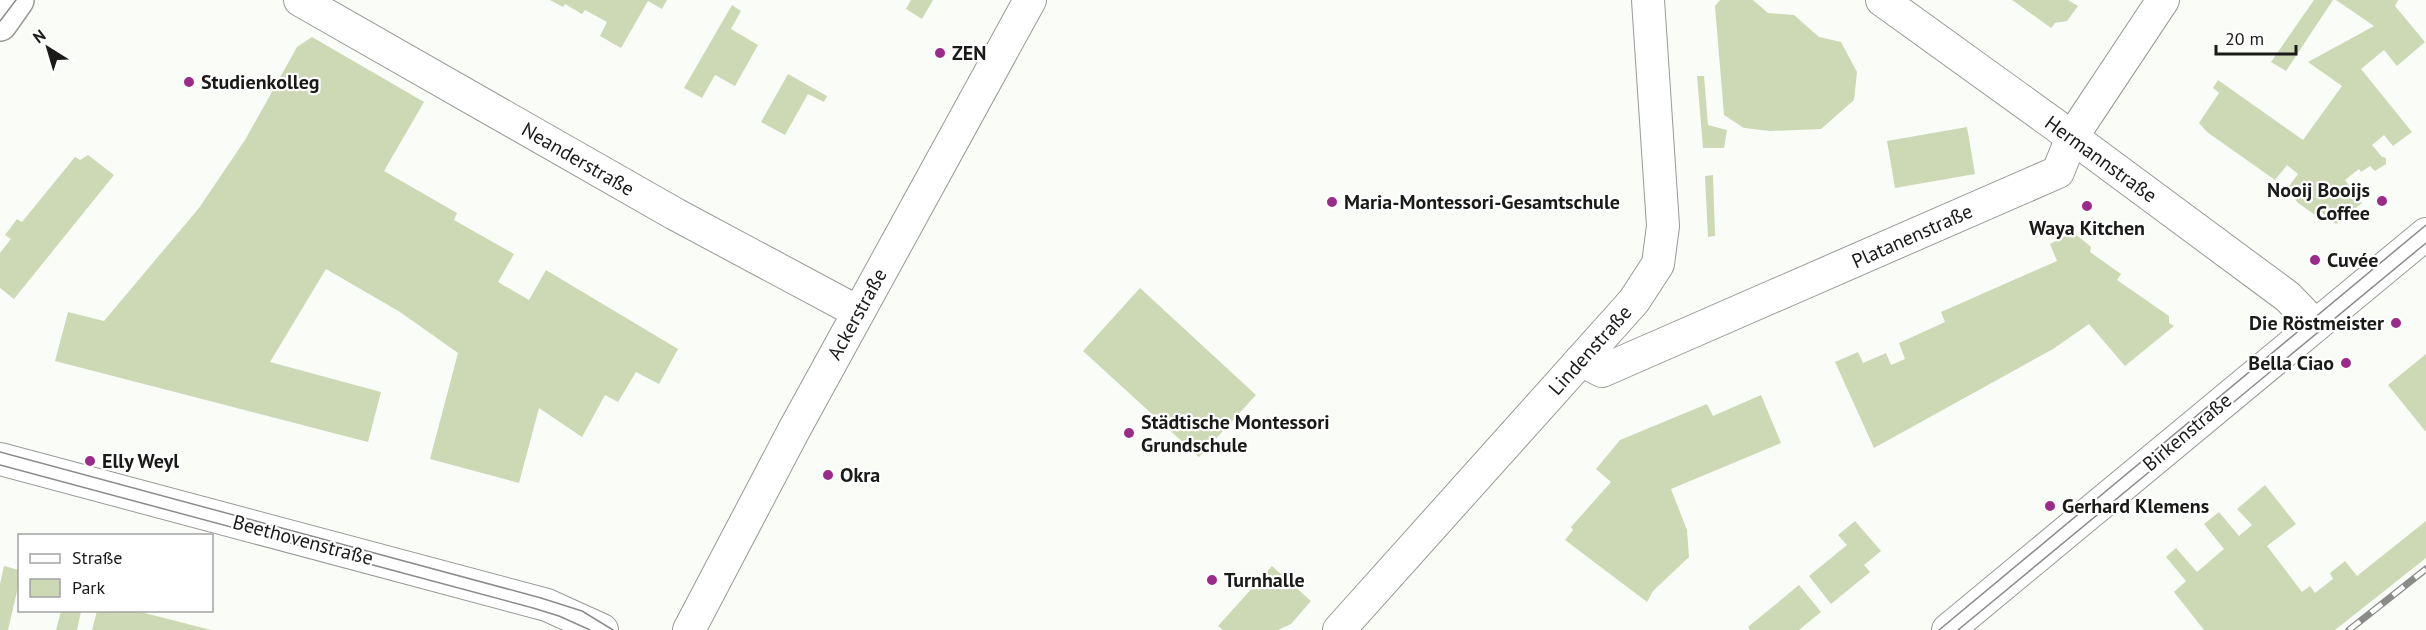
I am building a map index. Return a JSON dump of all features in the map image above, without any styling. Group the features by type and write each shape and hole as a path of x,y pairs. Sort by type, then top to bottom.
{"main road":[{"path":"0,24 16,0"}],"street":[{"name":"Neanderstraße","path":"300,0 675,214 858,312"},
{"name":"Ackerstraße","path":"689,630 794,429 1030,0"},
{"name":"Lindenstraße","path":"1339,630 1634,301 1658,264 1663,226 1648,0"},
{"name":"Hermannstraße","path":"1882,0 2288,297 2315,325"},
{"name":"Platanenstraße","path":"1581,360 1602,371 2058,172 2072,137 2163,0"},
{"name":"Birkenstraße","path":"1948,630 2426,234"},
{"name":"Beethovenstraße","path":"0,459 547,605 602,630"}],"green space":[{"path":"550,0 667,0 662,9 648,1 621,48 600,36 607,22 585,10 582,14 565,4 563,7"},
{"path":"911,0 933,0 922,19 906,9"},
{"path":"1720,0 1753,0 1768,13 1794,15 1819,37 1841,42 1857,72 1854,100 1821,129 1770,131 1744,128 1724,115 1715,6"},
{"path":"2012,0 2068,0 2078,6 2067,21 2055,23 2051,28"},
{"path":"2314,0 2333,0 2286,71 2271,62"},
{"path":"2336,0 2398,0 2395,6 2425,42 2397,66 2384,50 2361,69 2412,132 2393,146 2384,135 2372,145 2382,157 2386,158 2386,164 2375,171 2370,166 2361,172 2359,169 2345,180 2362,203 2336,224 2321,212 2315,215 2298,203 2287,189 2298,174 2287,165 2275,180 2207,132 2199,123 2219,93 2213,88 2218,80 2303,140 2342,86 2308,62 2374,26"},
{"path":"732,5 741,11 731,29 758,45 735,86 715,75 702,98 684,88"},
{"path":"312,37 424,102 384,171 457,213 454,220 514,254 498,282 529,300 546,270 678,349 659,384 636,372 618,402 605,395 582,437 539,408 519,483 430,459 458,353 400,312 326,269 270,362 381,392 368,442 55,361 68,312 104,321 199,208 245,140 297,47"},
{"path":"788,74 827,96 824,102 808,94 785,135 761,122"},
{"path":"1697,76 1704,76 1708,125 1727,130 1724,148 1703,148"},
{"path":"1967,127 1975,174 1895,188 1887,141"},
{"path":"88,155 114,175 14,299 0,288 0,253 11,239 5,235 17,219 22,222 75,157 80,160"},
{"path":"1713,175 1715,236 1708,237 1705,176"},
{"path":"2073,232 2091,247 2090,252 2121,274 2117,280 2169,316 2169,323 2174,326 2125,366 2089,324 2053,349 1874,448 1835,362 1858,352 1863,363 1886,353 1891,365 1905,359 1899,343 1945,322 1941,312 2057,261 2050,244"},
{"path":"1140,288 1256,395 1199,457 1083,351"},
{"path":"2426,354 2426,432 2388,385"},
{"path":"1761,395 1781,443 1671,489 1687,530 1689,557 1653,591 1647,602 1565,540 1573,530 1571,527 1611,482 1596,469 1620,440 1707,404 1713,416"},
{"path":"2265,485 2296,524 2267,546 2302,592 2310,586 2315,593 2333,579 2330,573 2345,561 2357,576 2426,521 2426,558 2335,630 2204,630 2174,592 2186,581 2166,557 2176,548 2197,572 2224,549 2204,524 2219,512 2239,536 2252,525 2237,509"},
{"path":"1855,521 1881,551 1864,565 1870,572 1831,604 1809,576 1847,545 1838,535"},
{"path":"4,566 18,570 18,587 8,630 0,630 0,584"},
{"path":"1272,566 1311,601 1291,624 1278,630 1223,630 1218,626"},
{"path":"1799,585 1821,612 1799,630 1750,630 1748,627"},
{"path":"61,612 81,612 77,630 56,630"},
{"path":"97,612 141,612 211,630 92,630"}],"tram line":[{"path":"0,21 16,0"},
{"path":"1939,630 2426,225"},
{"path":"1958,630 2426,243"},
{"path":"0,452 541,598 582,611 613,630"},
{"path":"0,465 533,608 559,616 590,630"}],"railway":[{"path":"2349,630 2426,569"}],"place":[{"name":"ZEN","path":"940,53"},
{"name":"Studienkolleg","path":"189,82"},
{"name":"Nooij Booijs Coffee","path":"2382,201"},
{"name":"Maria-Montessori-Gesamtschule","path":"1332,202"},
{"name":"Waya Kitchen","path":"2087,206"},
{"name":"Cuvée","path":"2315,260"},
{"name":"Die Röstmeister","path":"2396,323"},
{"name":"Bella Ciao","path":"2346,363"},
{"name":"Städtische Montessori Grundschule","path":"1129,433"},
{"name":"Elly Weyl","path":"90,461"},
{"name":"Okra","path":"828,475"},
{"name":"Gerhard Klemens","path":"2050,506"},
{"name":"Turnhalle","path":"1212,580"}]}
